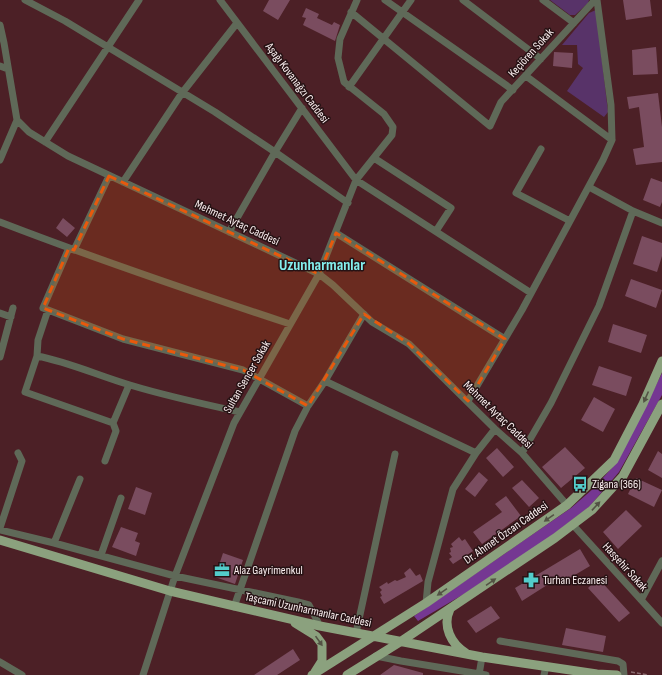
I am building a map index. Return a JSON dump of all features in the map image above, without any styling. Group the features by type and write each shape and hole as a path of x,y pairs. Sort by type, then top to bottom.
{"main road":[{"name":"Dr. Ahmet Özcan Caddesi","path":"312,675 426,603 567,505 614,460 643,404 662,361"},
{"path":"347,675 400,642 555,538 592,510 623,476 662,404"},
{"name":"Taşcami Uzunharmanlar Caddesi","path":"0,540 170,591 320,626 545,670 616,675"},
{"path":"450,608 447,620 449,633 456,644 468,654"},
{"path":"289,619 316,636 322,644 322,661 312,675"}],"street":[{"path":"25,0 65,21 182,93 275,152 348,203"},
{"path":"45,142 139,0"},
{"name":"Aşağı Kovanağzı Caddesi","path":"220,0 356,180"},
{"path":"358,0 351,12 340,39 338,58 344,82 384,114 394,127 392,135 356,180 436,230 531,293"},
{"path":"385,0 513,90"},
{"path":"349,87 411,0"},
{"path":"463,0 542,59"},
{"path":"543,0 574,23"},
{"path":"468,401 531,293 603,160 612,140 611,105 596,0"},
{"name":"Keçiören Sokak","path":"384,39 490,126 501,102 596,0"},
{"path":"351,12 384,39"},
{"path":"123,182 182,93 237,23"},
{"path":"0,25 17,120 0,160"},
{"path":"0,66 8,69"},
{"path":"526,76 612,140"},
{"path":"229,232 302,108"},
{"name":"Mehmet Aytaç Caddesi","path":"17,120 29,132 68,156 319,274 333,285 372,322 409,344 495,429 522,453 567,505"},
{"path":"541,149 516,193 570,221"},
{"path":"374,158 451,208 436,230"},
{"path":"109,176 71,249 43,308 123,339 243,370 308,406"},
{"name":"Sultan Sencer Sokak","path":"143,675 175,576 228,437 240,412 319,274 356,180"},
{"path":"588,187 633,211 662,222"},
{"path":"522,453 551,403 599,306 633,211"},
{"path":"0,222 174,286 290,324"},
{"path":"336,233 505,339"},
{"path":"0,357 1,348 13,308"},
{"path":"48,310 38,340 37,356 25,392 113,423"},
{"path":"0,313 11,317"},
{"path":"234,607 295,431 308,406 325,381 364,314"},
{"path":"37,356 53,359 129,385 164,395 240,412"},
{"path":"325,381 476,453"},
{"path":"106,461 116,431 113,423 129,385"},
{"path":"426,603 428,582 452,489 476,453 495,429"},
{"path":"18,453 22,460 0,529 175,576 309,605 320,626"},
{"path":"356,633 395,454"},
{"path":"54,543 80,479"},
{"path":"100,555 121,498"},
{"name":"Hasşehir Sokak","path":"573,525 662,623"},
{"path":"641,600 662,561"},
{"path":"500,641 618,661 623,664 624,675"},
{"path":"376,656 401,662 481,675 482,657"},
{"path":"0,662 22,675"}],"highlighted area":[{"path":"109,176 319,274 336,233 505,339 468,401 409,344 364,314 308,406 243,370 123,339 43,308 69,248 74,250"}],"shaded area":[{"path":"550,0 589,0 588,3 575,15 570,15"},
{"path":"596,10 608,112 604,117 567,91 583,68 578,64 577,45 562,45 589,13"},
{"path":"662,373 662,395 619,472 589,507 547,539 464,594 418,621 414,616 571,508 594,488 618,461"}],"building":[{"path":"269,0 290,0 278,20 263,11"},
{"path":"623,0 650,0 652,16 626,20"},
{"path":"306,8 319,14 317,18 332,25 334,22 340,25 335,41 303,25 306,18 302,17"},
{"path":"656,47 658,74 633,75 632,50"},
{"path":"554,52 573,53 572,68 553,66"},
{"path":"658,93 662,127 662,162 636,165 633,149 644,147 639,107 629,109 627,97"},
{"path":"651,178 662,182 662,202 660,207 643,200"},
{"path":"63,218 75,228 67,237 56,228"},
{"path":"642,236 662,243 662,256 657,272 633,264"},
{"path":"631,279 662,290 656,308 625,296"},
{"path":"613,324 647,335 641,353 608,342"},
{"path":"599,366 632,377 626,396 592,385"},
{"path":"594,397 615,409 603,432 581,420"},
{"path":"565,447 585,468 561,488 542,467"},
{"path":"497,448 514,467 503,477 486,458"},
{"path":"658,451 662,454 662,478 648,470"},
{"path":"479,472 488,480 475,497 465,489"},
{"path":"636,478 662,490 654,507 628,494"},
{"path":"522,480 539,498 529,507 512,488"},
{"path":"136,487 152,493 145,515 128,509"},
{"path":"506,496 521,516 482,544 473,532 502,512 495,504"},
{"path":"626,510 642,526 618,549 603,532"},
{"path":"121,527 138,533 135,541 140,543 136,556 112,547"},
{"path":"459,537 462,541 465,539 473,551 453,564 449,559 452,557 449,553 451,552 450,548 453,547 451,544"},
{"path":"580,549 590,566 558,585 555,580 522,601 515,588"},
{"path":"223,553 243,560 235,584 215,577"},
{"path":"410,568 416,576 420,574 423,581 384,604 380,597 382,596 380,592 382,590 379,587 387,582 388,584 406,577 404,573"},
{"path":"598,578 630,613 619,622 588,588"},
{"path":"491,606 500,618 476,633 467,621"},
{"path":"566,628 606,636 603,652 562,645"},
{"path":"293,649 300,660 277,675 254,675"},
{"path":"394,665 423,673 423,675 380,675"}],"place":[{"name":"Zigana (366)","path":"580,484"},
{"name":"Alaz Gayrimenkul","path":"222,570"},
{"name":"Turhan Eczanesi","path":"531,580"}],"district":[{"name":"Uzunharmanlar","path":"322,265"}]}
